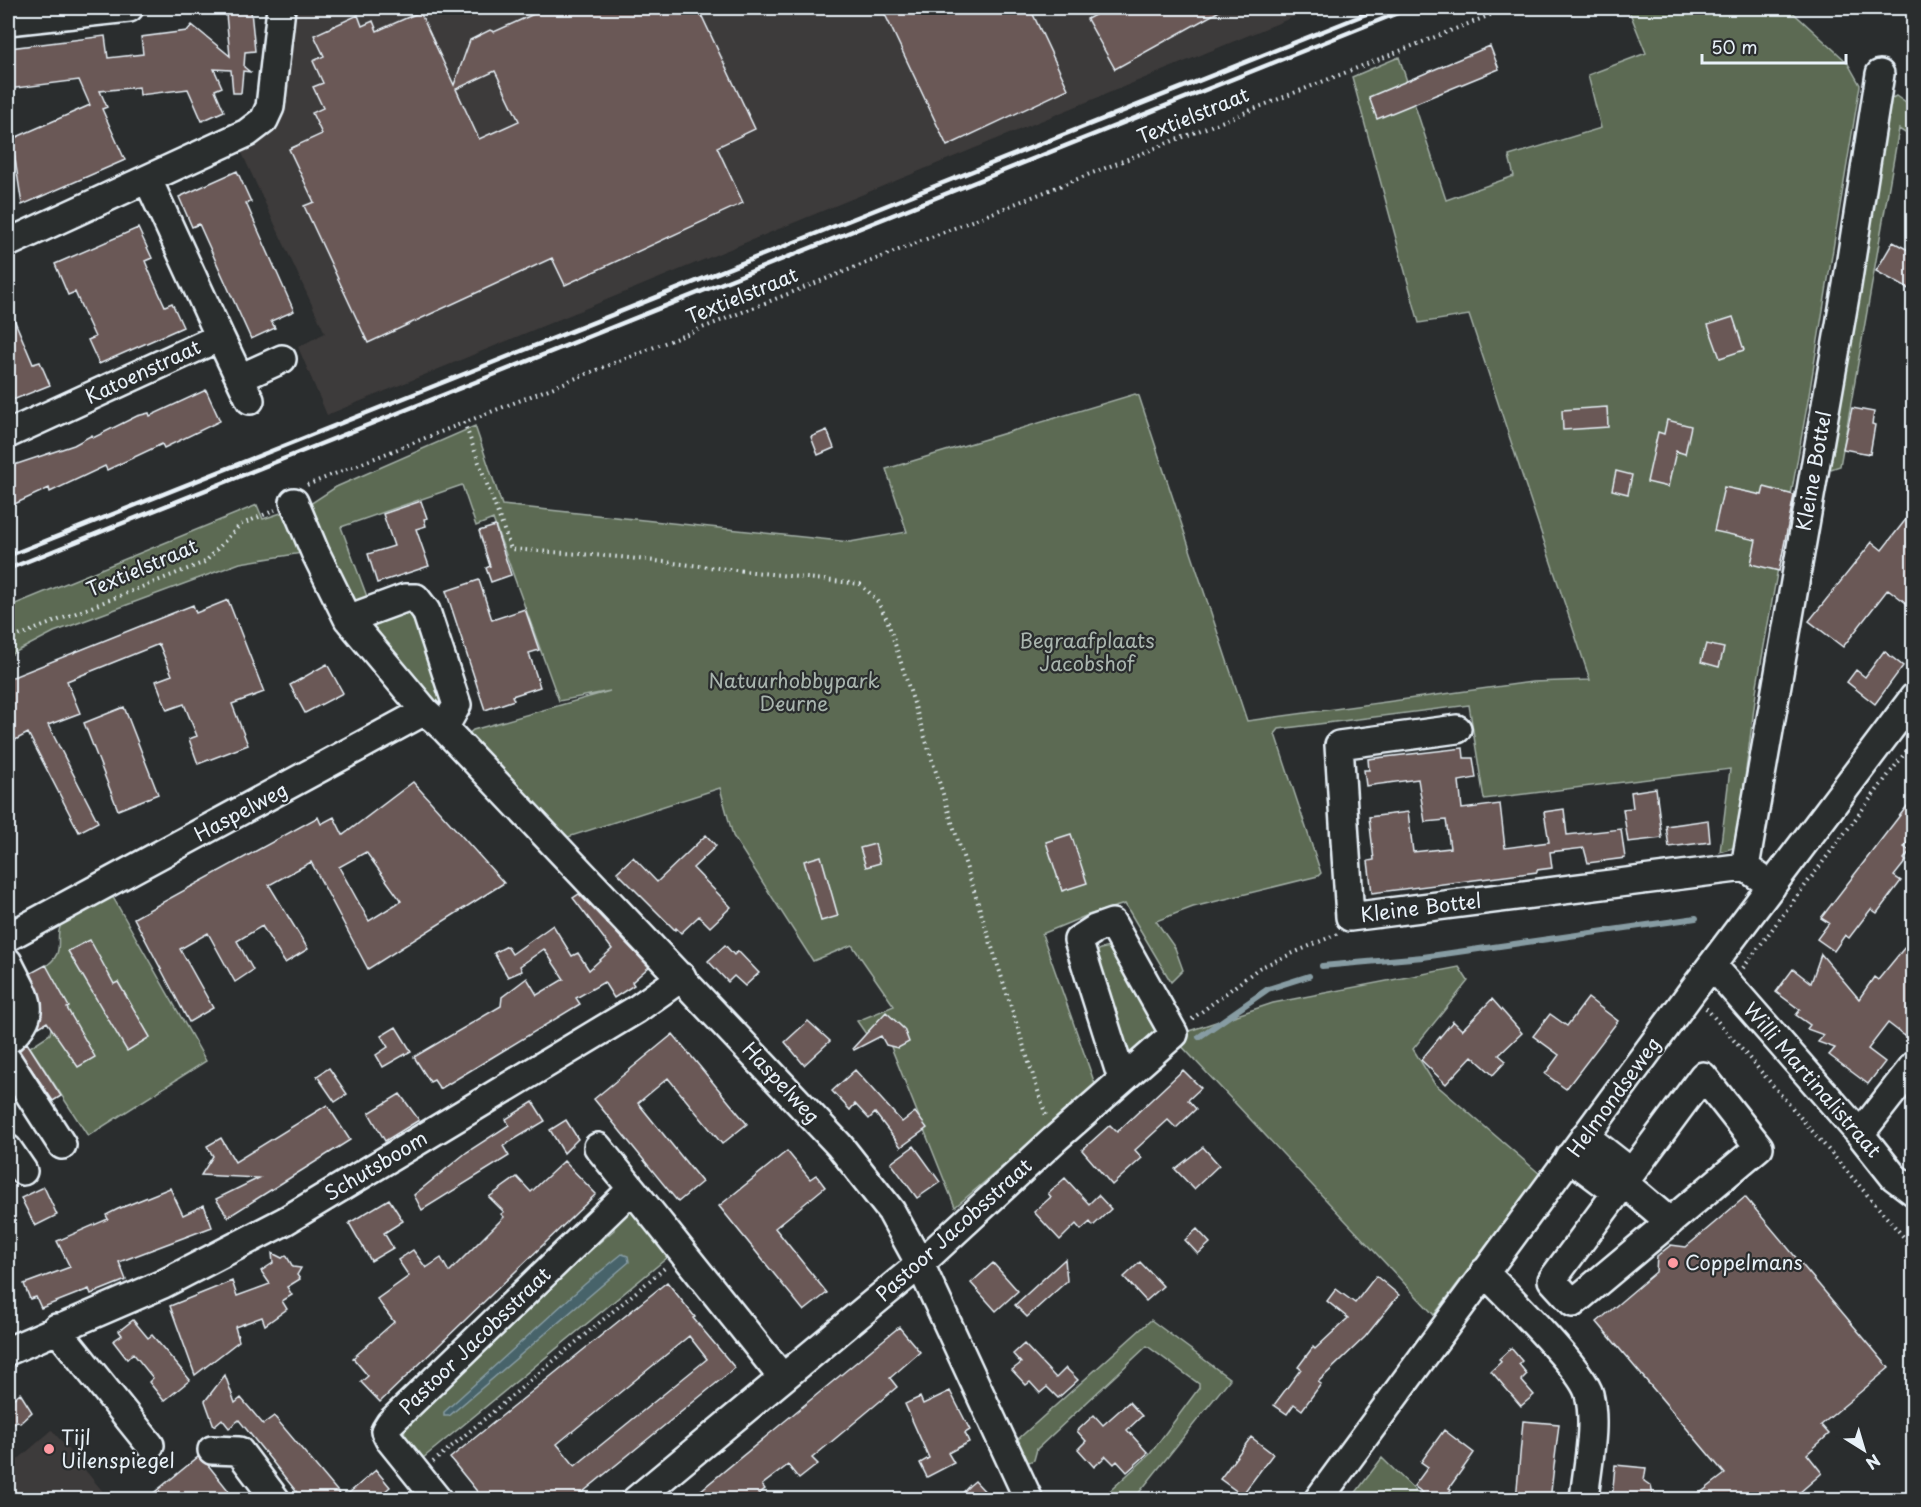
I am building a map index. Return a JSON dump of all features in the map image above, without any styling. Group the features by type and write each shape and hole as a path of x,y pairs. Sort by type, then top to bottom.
{"street":[{"path":"8,21 129,8"},
{"path":"8,243 247,133 264,120 270,107 281,8"},
{"name":"Kleine Bottel","path":"1457,729 1339,745 1350,917 1745,867 1845,296 1880,74"},
{"name":"Katoenstraat","path":"8,434 220,336 148,180"},
{"path":"220,336 245,389 282,359"},
{"name":"Haspelweg","path":"294,502 315,552 348,619 435,719 839,1145 891,1211 920,1264 1029,1500"},
{"path":"348,619 405,598 416,598 426,611 457,705 435,719"},
{"name":"Helmondseweg","path":"1318,1500 1484,1272 1914,697"},
{"name":"Haspelweg","path":"8,937 435,719"},
{"path":"1745,867 1772,886"},
{"path":"1122,1079 1078,939 1095,929 1112,923 1174,1034"},
{"path":"8,962 27,1003 28,1011 26,1020 8,1040"},
{"name":"Willi Martinalistraat","path":"1713,966 1860,1134 1894,1177 1914,1192"},
{"name":"Schutsboom","path":"8,1351 56,1328 163,1284 285,1221 637,1010 682,977"},
{"name":"Pastoor Jacobsstraat","path":"636,1500 920,1264 1054,1140 1174,1034"},
{"path":"8,1061 62,1145"},
{"path":"1860,1134 1914,1065"},
{"path":"1702,1076 1759,1147 1573,1303 1552,1280 1623,1182 1702,1076"},
{"path":"1577,1147 1670,1222"},
{"path":"598,1148 782,1377"},
{"name":"Pastoor Jacobsstraat","path":"438,1500 385,1431 390,1423 632,1189"},
{"path":"1484,1272 1573,1368 1588,1392 1592,1417 1584,1500"},
{"path":"56,1328 150,1445"},
{"path":"212,1450 239,1451 276,1500"}],"path":[{"name":"Textielstraat","path":"8,640 205,562 240,525 294,502 300,488 1508,8"},
{"path":"464,422 511,549 620,556 860,584 876,599 887,619 1054,1140"},
{"path":"1174,1034 1259,968 1327,941 1338,934 1350,917"},
{"path":"1705,1007 1914,1249"},
{"path":"418,1475 683,1252"}],"shaded area":[{"path":"270,8 1315,8 327,415 298,347 325,333 241,151 275,116"},
{"name":"Tijl Uilenspiegel","path":"52,1430 109,1499 8,1499 8,1468"}],"green space":[{"path":"1628,8 1788,8 1847,62 1860,85 1809,395 1757,685 1736,847 1720,852 1730,769 1484,799 1469,705 1279,729 1275,734 1321,873 1318,876 1193,907 1156,921 1175,948 1183,970 1171,982 1125,904 1088,915 1042,934 1096,1087 955,1207 885,1032 868,1037 857,1021 894,1006 852,945 813,961 733,836 720,788 559,840 463,739 473,730 610,691 559,701 493,519 476,526 462,485 341,527 369,602 353,606 310,504 336,487 475,426 502,505 850,542 907,532 886,469 1135,394 1139,396 1247,721 1532,682 1590,680 1469,315 1419,323 1352,77 1399,57 1446,200 1514,176 1509,156 1601,128 1588,75 1646,53"},
{"path":"1896,96 1913,108 1913,138 1899,129 1840,466 1831,469 1813,465 1883,103"},
{"path":"257,505 263,519 287,511 302,553 240,563 54,632 8,656 8,607"},
{"path":"410,610 419,618 448,701 441,716 365,629 375,620"},
{"path":"110,892 206,1061 88,1136 30,1047 50,1034 52,1022 42,969 50,963 58,951 60,927 63,920"},
{"path":"1110,947 1144,999 1157,1027 1155,1038 1149,1046 1130,1054 1115,1024 1093,956 1100,949"},
{"path":"1459,967 1468,981 1413,1049 1434,1083 1540,1174 1434,1315 1176,1040 1183,1033 1273,1003"},
{"path":"635,1208 673,1253 423,1458 405,1435 404,1428 453,1381 453,1374 462,1365 470,1366 507,1331 506,1323 515,1314 522,1315 558,1281 557,1272 568,1262 577,1262 614,1230 614,1219 622,1211"},
{"path":"1151,1320 1230,1379 1134,1499 1101,1499 1150,1454 1199,1388 1199,1384 1147,1346 1037,1449 1034,1460 1026,1463 1016,1441"},
{"path":"1382,1458 1424,1499 1351,1499"}],"water":[{"path":"622,1254 628,1256 629,1262 449,1416 444,1416 444,1412 585,1284"}],"building":[{"path":"547,8 643,8 646,13 657,8 698,8 755,129 717,147 743,203 565,285 552,258 368,343 304,206 314,202 289,149 322,134 312,113 323,108 313,87 323,83 313,61 324,56 314,35 358,15 362,26 373,21 377,31 420,12 454,85 470,40 490,30 494,32","holes":["495,71 519,121 479,139 456,89"]},
{"path":"882,8 1030,8 1068,89 947,146"},
{"path":"1108,8 1225,8 1115,69 1087,19"},
{"path":"251,11 255,51 245,52 244,67 250,72 243,71 241,93 233,93 231,70 214,69 222,87 215,90 224,111 202,121 188,89 140,95 139,87 100,91 107,107 102,109 125,160 22,205 12,139 90,105 79,80 8,89 8,71 13,70 10,48 105,36 108,58 143,54 141,37 187,31 192,25 230,56 226,14"},
{"path":"1490,46 1499,69 1377,119 1369,97"},
{"path":"237,171 251,202 246,203 294,311 271,321 275,328 251,339 199,224 192,227 179,197"},
{"path":"138,228 152,258 145,261 153,280 165,306 172,303 183,327 99,364 88,340 95,337 75,292 68,295 55,264"},
{"path":"1893,242 1914,253 1914,292 1876,271"},
{"path":"8,305 33,364 40,362 50,385 8,402"},
{"path":"1733,317 1744,350 1720,358 1708,325"},
{"path":"206,390 220,421 164,448 162,444 107,470 105,466 50,492 49,488 8,507 8,467 74,445 92,435 93,438 137,416 149,413 150,416"},
{"path":"1607,407 1608,427 1563,430 1562,410"},
{"path":"1852,408 1874,412 1872,424 1875,425 1870,454 1843,449"},
{"path":"1667,420 1691,426 1685,454 1676,451 1668,487 1647,482 1658,432 1664,434"},
{"path":"827,430 834,448 818,455 811,437"},
{"path":"1616,471 1632,475 1628,494 1612,490"},
{"path":"1724,487 1762,495 1764,487 1794,495 1779,571 1751,564 1756,540 1714,531"},
{"path":"421,501 427,518 424,519 426,526 416,529 429,566 377,583 368,554 394,546 383,514"},
{"path":"1914,509 1914,609 1888,589 1843,647 1809,621 1872,542 1882,550"},
{"path":"495,526 511,575 491,582 486,568 490,566 479,531"},
{"path":"479,580 492,620 525,609 539,650 529,653 540,687 512,696 514,700 485,710 446,591"},
{"path":"228,600 264,692 232,704 248,745 198,764 189,739 197,736 184,704 167,710 156,681 172,675 159,644 67,681 80,713 48,725 98,822 79,832 28,733 8,744 8,679 193,605 196,613"},
{"path":"1706,644 1724,648 1719,667 1701,662"},
{"path":"1884,651 1903,666 1875,704 1847,682 1856,670 1865,677"},
{"path":"327,664 343,693 305,713 290,685"},
{"path":"124,707 158,794 118,810 84,723"},
{"path":"1463,748 1464,758 1473,758 1476,778 1459,781 1462,809 1500,804 1505,848 1549,842 1544,812 1564,809 1567,835 1621,829 1625,858 1588,863 1584,848 1550,852 1552,868 1537,870 1537,872 1372,893 1368,861 1374,860 1369,817 1408,812 1413,852 1450,848 1446,820 1425,822 1418,779 1366,786 1364,770 1369,770 1368,759"},
{"path":"413,782 504,883 368,969 311,862 269,885 308,949 285,963 262,926 237,941 253,970 235,982 208,933 180,949 213,1008 189,1022 134,918 318,817 321,824 334,817 343,835","holes":["366,852 401,901 369,921 339,867"]},
{"path":"1656,788 1662,838 1628,842 1623,809 1633,808 1631,792"},
{"path":"1914,797 1914,834 1904,847 1910,851 1904,859 1906,861 1894,876 1901,881 1877,913 1871,909 1849,938 1845,935 1834,951 1817,939 1829,923 1821,918"},
{"path":"1708,820 1710,842 1669,847 1666,826"},
{"path":"1071,834 1087,883 1062,891 1046,842"},
{"path":"706,835 716,846 693,868 731,907 710,927 699,916 681,933 676,928 675,930 617,872 633,857 657,882"},
{"path":"875,844 880,863 866,867 860,848"},
{"path":"821,856 838,916 821,921 804,861"},
{"path":"579,894 649,967 632,982 634,985 614,998 604,982 576,998 580,1004 440,1089 434,1080 430,1082 414,1057 501,1006 502,997 527,978 537,995 564,979 544,949 520,966 522,971 508,977 494,953 507,946 512,954 553,925 572,956 578,953 589,970 612,949 573,898"},
{"path":"1914,936 1914,1024 1905,1036 1888,1023 1868,1049 1885,1062 1868,1084 1829,1055 1835,1048 1818,1042 1824,1035 1807,1029 1810,1025 1796,1015 1800,1010 1776,992 1793,969 1811,983 1821,954 1859,999 1874,977 1878,980"},
{"path":"90,940 114,984 118,982 150,1037 127,1051 68,951"},
{"path":"725,945 734,955 738,951 759,973 745,986 734,976 728,982 708,961"},
{"path":"46,965 95,1057 78,1067 47,1022 39,1027 42,1002 31,973"},
{"path":"1588,998 1618,1021 1566,1089 1545,1074 1559,1055 1533,1036 1550,1014 1567,1026"},
{"path":"1492,999 1522,1033 1499,1055 1506,1061 1493,1075 1472,1056 1446,1084 1421,1060 1453,1021 1462,1030"},
{"path":"886,1012 904,1029 909,1042 898,1048 886,1045 881,1036 854,1050 853,1048"},
{"path":"808,1021 830,1041 804,1065 785,1042"},
{"path":"396,1027 411,1051 383,1067 376,1055 388,1047 381,1036"},
{"path":"673,1034 747,1124 722,1144 668,1078 638,1103 702,1182 678,1202 594,1099"},
{"path":"27,1043 61,1096 53,1101 19,1051"},
{"path":"329,1068 347,1094 335,1102 317,1076"},
{"path":"855,1070 902,1122 915,1112 927,1128 901,1147 875,1113 869,1119 855,1104 850,1110 832,1091"},
{"path":"1183,1070 1201,1088 1188,1100 1196,1109 1176,1128 1168,1120 1135,1150 1142,1158 1112,1185 1082,1150 1110,1125 1117,1132"},
{"path":"400,1094 419,1120 385,1141 369,1113"},
{"path":"533,1102 545,1121 503,1146 509,1156 422,1210 414,1195 467,1152 509,1125 506,1119"},
{"path":"327,1105 350,1140 228,1217 216,1199 259,1178 201,1175 213,1156 207,1146 221,1138 235,1162"},
{"path":"566,1120 578,1139 564,1153 550,1130"},
{"path":"914,1146 940,1182 917,1198 891,1163"},
{"path":"1203,1147 1219,1165 1194,1189 1175,1169"},
{"path":"787,1151 810,1179 816,1175 825,1187 775,1228 827,1293 804,1311 719,1206"},
{"path":"564,1161 596,1194 380,1402 361,1382 368,1376 353,1358 394,1322 377,1299 409,1276 398,1260 413,1250 426,1268 441,1258 449,1272 504,1217 501,1214 504,1212 489,1197 517,1177 531,1192"},
{"path":"1065,1178 1089,1204 1098,1195 1111,1209 1093,1226 1090,1222 1081,1230 1076,1224 1060,1240 1034,1212 1051,1197 1048,1193"},
{"path":"44,1187 57,1215 35,1226 21,1198"},
{"path":"170,1188 183,1215 204,1205 212,1227 119,1262 126,1280 91,1294 89,1289 41,1308 36,1297 30,1299 24,1284 70,1267 57,1241 108,1219 106,1215 118,1209"},
{"path":"1745,1197 1889,1368 1821,1425 1829,1434 1807,1454 1822,1473 1791,1500 1691,1500 1725,1474 1597,1322 1656,1272 1657,1256 1671,1245 1686,1247"},
{"path":"389,1199 403,1221 384,1233 393,1248 371,1261 349,1223"},
{"path":"1197,1229 1210,1243 1198,1254 1185,1240"},
{"path":"272,1253 282,1258 286,1255 293,1267 301,1268 297,1275 300,1279 287,1287 292,1295 282,1301 287,1309 265,1325 262,1317 235,1327 239,1341 195,1375 170,1306 232,1281 237,1296 270,1284 261,1271 273,1263"},
{"path":"1065,1259 1067,1281 1027,1317 1015,1305"},
{"path":"1140,1262 1163,1286 1146,1301 1124,1277"},
{"path":"993,1263 1018,1291 996,1311 971,1283"},
{"path":"1376,1276 1399,1295 1365,1337 1318,1382 1321,1384 1302,1410 1294,1404 1287,1414 1274,1405 1301,1369 1298,1367 1313,1347 1315,1349 1348,1318 1327,1301 1336,1289 1355,1303"},
{"path":"667,1282 695,1317 693,1318 735,1368 573,1500 484,1500 450,1458","holes":["689,1336 707,1359 575,1466 557,1444"]},
{"path":"133,1320 148,1338 152,1335 190,1380 164,1401 149,1382 153,1378 133,1353 127,1359 113,1341 122,1335 119,1331"},
{"path":"899,1327 920,1352 890,1378 897,1387 812,1458 818,1464 799,1479 788,1465 762,1485 765,1489 751,1500 689,1500"},
{"path":"1024,1344 1056,1378 1066,1368 1078,1380 1058,1398 1047,1387 1040,1393 1030,1382 1026,1385 1012,1370 1021,1363 1013,1354"},
{"path":"1511,1348 1522,1361 1519,1364 1527,1374 1521,1380 1534,1395 1521,1406 1491,1371 1501,1362 1499,1359"},
{"path":"225,1375 235,1403 241,1398 263,1424 274,1416 343,1498 376,1470 390,1487 375,1500 303,1500 239,1420 229,1428 222,1419 214,1426 205,1401"},
{"path":"950,1391 970,1430 965,1433 969,1442 948,1453 954,1463 927,1477 920,1463 929,1458 905,1404 920,1397 923,1404"},
{"path":"20,1393 32,1412 20,1423 17,1421 8,1429 8,1403"},
{"path":"1129,1402 1142,1416 1127,1430 1148,1453 1127,1472 1117,1461 1114,1464 1106,1456 1094,1467 1078,1449 1086,1441 1077,1431 1094,1415 1103,1425"},
{"path":"1523,1421 1559,1424 1550,1500 1516,1500"},
{"path":"1444,1430 1474,1453 1449,1488 1451,1489 1445,1500 1432,1500 1414,1486 1428,1467 1421,1462"},
{"path":"1251,1437 1273,1454 1242,1495 1220,1479"},
{"path":"198,1457 208,1465 236,1500 145,1500"},
{"path":"1615,1465 1646,1468 1644,1481 1651,1486 1654,1500 1612,1500"},
{"path":"975,1481 993,1500 956,1500 969,1486"}],"waterway":[{"path":"1322,966 1423,957 1696,918"},
{"path":"1199,1037 1268,989 1309,976"}],"railway":[{"path":"8,556 1381,8"},
{"path":"8,569 1410,8"}],"place":[{"name":"Coppelmans","path":"1673,1263"},
{"name":"Tijl Uilenspiegel","path":"49,1449"}],"park label":[{"name":"Begraafplaats Jacobshof","path":"1087,652"},
{"name":"Natuurhobbypark Deurne","path":"794,692"}]}
